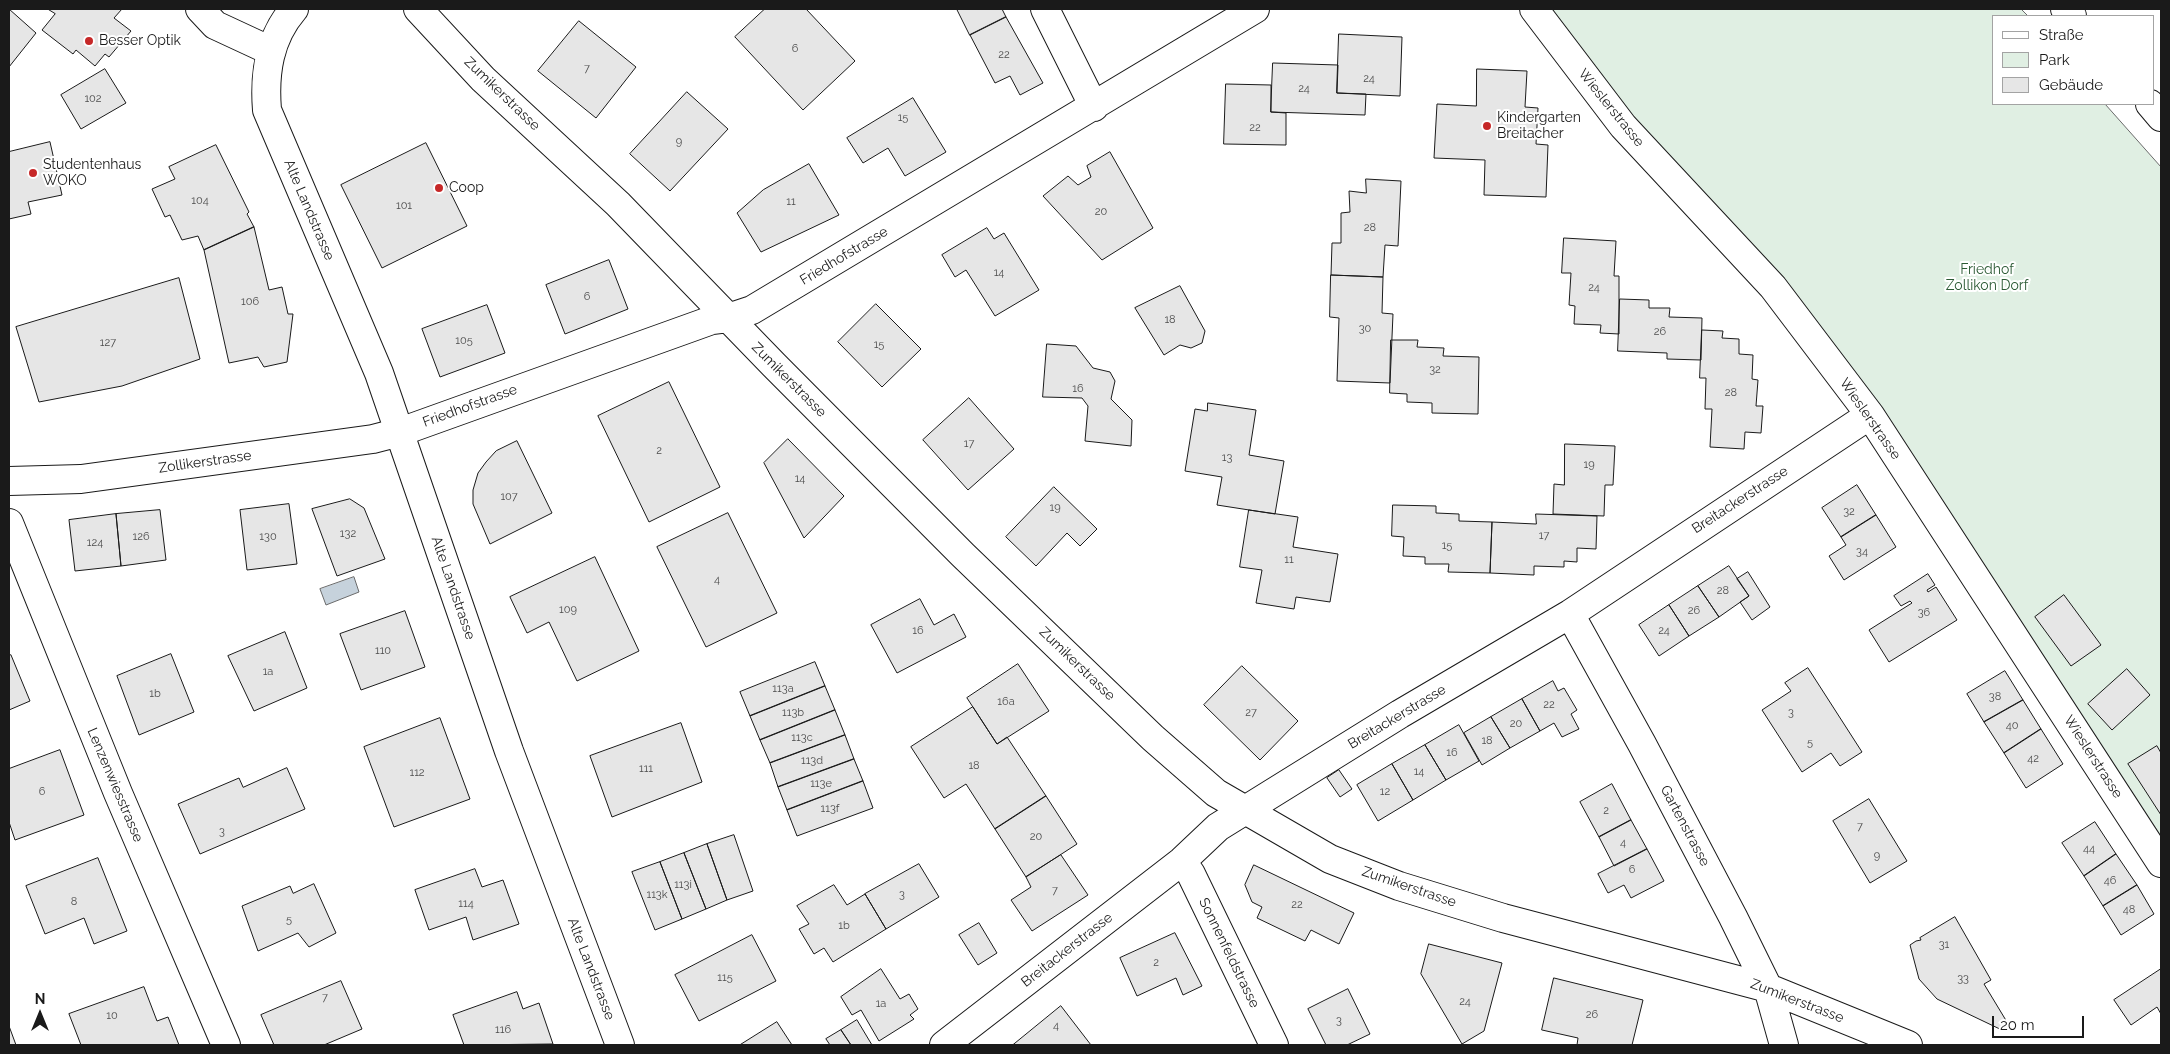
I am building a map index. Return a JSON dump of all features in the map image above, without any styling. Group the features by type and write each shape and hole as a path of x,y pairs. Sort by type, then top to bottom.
{"street":[{"path":"200,9 215,25 270,51"},
{"name":"Alte Landstrasse","path":"294,9 278,32 270,51 265,85 267,110 379,373 509,751 620,1045"},
{"name":"Zumikerstrasse","path":"418,9 483,79 618,204 728,318 964,555 1153,738 1216,793 1330,859 1399,886 1503,918 1768,988 1908,1045"},
{"path":"1045,9 1094,107"},
{"name":"Friedhofstrasse","path":"400,432 712,320 728,318 752,310 1255,9"},
{"name":"Wieslerstrasse","path":"1534,9 1623,126 1773,287 1870,415 2161,863"},
{"path":"2151,105 2161,116"},
{"name":"Breitackerstrasse","path":"944,1045 1182,861 1218,827 1355,742 1570,614 1870,415"},
{"name":"Zollikerstrasse","path":"9,481 80,479 373,439 400,432"},
{"name":"Lenzenwiesstrasse","path":"9,523 118,793 226,1045"},
{"name":"Gartenstrasse","path":"1570,614 1646,752 1768,988 1784,1045"},
{"name":"Sonnenfeldstrasse","path":"1182,861 1191,874 1274,1045"}],"green space":[{"name":"Friedhof Zollikon Dorf","path":"1534,9 2021,9 2027,15 1992,15 1992,105 2106,105 2161,167 2161,863 1870,415"}],"shaded area":[{"path":"354,577 359,592 326,605 320,589"}],"building":[{"path":"9,9 36,33 9,67"},
{"name":"Besser Optik","path":"48,9 122,9 114,18 131,31 109,57 105,54 95,66 76,50 73,54 42,30 55,14"},
{"path":"765,9 806,9 855,61 803,110 735,37"},
{"path":"957,9 1002,9 1006,17 970,35"},
{"path":"1006,17 1043,83 1020,95 1010,76 995,83 970,35"},
{"path":"579,21 636,67 596,118 538,71"},
{"path":"1339,34 1402,37 1400,96 1337,93"},
{"path":"1273,63 1338,65 1337,93 1366,94 1365,115 1271,112"},
{"path":"105,69 126,103 81,129 61,95"},
{"name":"Kindergarten Breitacher","path":"1477,69 1527,71 1525,107 1538,108 1536,144 1548,145 1546,197 1484,195 1485,160 1434,158 1437,104 1476,106"},
{"path":"1226,84 1271,85 1271,112 1286,113 1286,145 1224,144"},
{"path":"687,92 728,129 670,191 630,154"},
{"path":"913,98 946,152 905,176 888,148 863,163 847,138"},
{"name":"Studentenhaus WOKO","path":"50,142 62,195 28,202 31,214 9,219 9,152"},
{"path":"426,143 467,226 382,268 341,185"},
{"path":"216,145 249,212 247,214 254,227 204,250 198,236 182,240 170,215 165,217 152,189 175,179 169,167"},
{"path":"1110,152 1153,228 1102,260 1043,196 1068,176 1078,185 1091,177 1087,166"},
{"path":"809,164 839,215 761,252 737,213 763,190"},
{"path":"1366,179 1401,181 1398,246 1385,245 1383,277 1331,275 1332,243 1341,243 1341,213 1350,212 1349,191 1366,193"},
{"path":"254,227 269,290 282,287 288,314 293,314 287,362 264,367 258,357 229,363 204,250"},
{"path":"987,228 994,239 1004,233 1039,290 995,316 966,270 955,277 942,255"},
{"path":"1564,238 1616,241 1614,276 1619,276 1619,334 1600,333 1601,325 1574,324 1575,306 1569,305 1571,273 1562,273"},
{"path":"609,260 628,309 565,334 546,285"},
{"path":"1331,275 1383,277 1382,313 1393,314 1390,383 1337,381 1339,318 1330,317"},
{"path":"179,278 200,359 122,386 39,402 16,327"},
{"path":"1180,286 1205,331 1202,343 1191,348 1180,345 1164,355 1135,308"},
{"path":"1620,299 1649,300 1649,308 1670,308 1669,317 1702,318 1701,360 1667,359 1667,353 1618,351"},
{"path":"876,304 921,349 882,387 838,342"},
{"path":"487,305 505,353 440,377 422,329"},
{"path":"1702,330 1723,331 1722,338 1739,339 1739,354 1753,355 1752,379 1758,380 1756,406 1763,406 1761,433 1745,432 1744,449 1710,447 1712,409 1705,409 1706,378 1700,378"},
{"path":"1391,340 1418,340 1417,347 1444,348 1443,356 1479,357 1478,414 1432,413 1432,403 1407,402 1407,394 1390,393"},
{"path":"1047,344 1076,346 1093,368 1110,372 1115,381 1111,399 1132,420 1131,446 1085,441 1088,406 1082,398 1043,397"},
{"path":"669,382 720,487 649,522 598,416"},
{"path":"969,398 1014,449 968,490 923,440"},
{"path":"1208,403 1256,410 1249,455 1284,461 1275,514 1217,505 1222,477 1185,471 1195,409 1207,411"},
{"path":"788,439 844,496 804,538 764,463"},
{"path":"517,441 552,513 490,544 473,504 473,490 478,473 486,462 496,451"},
{"path":"1565,444 1615,446 1613,485 1605,485 1604,516 1553,514 1554,484 1564,485"},
{"path":"1857,485 1876,515 1841,537 1822,508"},
{"path":"1054,487 1097,529 1080,546 1067,533 1036,566 1006,537"},
{"path":"350,499 364,508 385,559 337,576 312,509"},
{"path":"289,504 297,564 247,570 240,510"},
{"path":"1393,505 1436,506 1436,513 1459,514 1459,521 1492,522 1490,573 1448,572 1449,564 1425,564 1425,557 1403,556 1404,537 1392,536"},
{"path":"160,510 166,560 121,566 116,514"},
{"path":"1249,510 1298,517 1293,547 1338,554 1330,602 1296,597 1294,609 1256,603 1262,570 1240,567"},
{"path":"728,513 777,613 706,647 657,547"},
{"path":"116,514 121,566 75,571 69,520"},
{"path":"1536,514 1597,516 1596,549 1577,548 1577,562 1564,561 1564,567 1534,566 1534,575 1490,573 1492,522 1536,524"},
{"path":"1876,515 1896,547 1844,580 1829,556 1846,545 1841,537"},
{"path":"595,557 639,651 577,681 549,622 527,633 510,597"},
{"path":"1729,566 1749,596 1719,617 1698,586"},
{"path":"1748,572 1770,607 1752,620 1740,602 1749,596 1737,579"},
{"path":"1928,574 1935,585 1927,590 1928,592 1936,587 1957,620 1889,662 1869,630 1912,603 1910,601 1901,606 1894,596"},
{"path":"1698,586 1719,617 1689,636 1669,605"},
{"path":"2064,595 2101,645 2071,666 2035,617"},
{"path":"920,599 934,625 954,614 966,637 897,673 871,625"},
{"path":"1669,605 1689,636 1659,656 1639,625"},
{"path":"405,611 425,667 361,690 340,634"},
{"path":"285,632 307,688 254,711 228,656"},
{"path":"171,654 194,712 139,735 117,676"},
{"path":"11,655 30,701 9,710 9,656"},
{"path":"815,662 825,686 750,716 740,692"},
{"path":"1018,664 1049,711 997,744 967,698"},
{"path":"1242,666 1298,721 1260,760 1204,705"},
{"path":"1808,668 1862,752 1840,766 1831,753 1802,772 1762,710 1791,691 1785,683"},
{"path":"2127,669 2150,695 2112,730 2088,704"},
{"path":"2005,671 2023,700 1984,722 1967,694"},
{"path":"1553,681 1558,691 1564,688 1577,710 1571,714 1579,729 1562,737 1554,723 1540,731 1522,699"},
{"path":"825,686 835,710 760,740 750,716"},
{"path":"1522,699 1540,731 1510,748 1491,717"},
{"path":"2023,700 2041,729 2004,753 1984,722"},
{"path":"973,707 997,744 1007,737 1046,796 995,829 966,784 944,798 911,747"},
{"path":"835,710 845,735 770,763 760,740"},
{"path":"1491,717 1510,748 1482,765 1464,733"},
{"path":"440,718 470,799 394,827 364,747"},
{"path":"681,723 702,782 612,817 590,756"},
{"path":"1459,725 1479,761 1446,780 1425,745"},
{"path":"2041,729 2063,764 2026,788 2004,753"},
{"path":"845,735 854,759 778,787 770,763"},
{"path":"1425,745 1446,780 1413,800 1392,764"},
{"path":"2157,746 2161,753 2161,815 2128,764"},
{"path":"60,750 84,815 15,840 9,822 9,769"},
{"path":"854,759 863,781 787,810 778,787"},
{"path":"1392,764 1413,800 1378,821 1357,785"},
{"path":"287,768 305,809 200,854 178,804 239,778 243,787"},
{"path":"1339,770 1352,789 1340,797 1327,778"},
{"path":"863,781 873,808 797,836 787,810"},
{"path":"1612,784 1631,820 1599,837 1580,802"},
{"path":"1046,796 1077,844 1026,877 995,829"},
{"path":"1869,799 1907,861 1870,883 1833,821"},
{"path":"1631,820 1647,849 1614,866 1599,837"},
{"path":"2095,822 2116,854 2084,876 2062,843"},
{"path":"734,835 753,891 727,900 707,844"},
{"path":"707,844 727,900 706,909 684,853"},
{"path":"1647,849 1664,881 1631,898 1624,885 1608,893 1598,874"},
{"path":"684,853 706,909 682,919 660,862"},
{"path":"2116,854 2137,885 2103,906 2084,876"},
{"path":"1061,855 1088,895 1032,931 1011,900 1031,887 1026,877"},
{"path":"98,858 127,931 94,944 84,918 45,934 26,886"},
{"path":"660,862 682,919 655,930 632,872"},
{"path":"919,864 939,897 886,929 865,894"},
{"path":"1254,865 1354,913 1339,944 1311,930 1305,941 1257,918 1262,907 1252,902 1245,885"},
{"path":"475,869 482,887 503,880 519,924 473,940 466,917 429,930 415,890"},
{"path":"314,884 336,933 309,947 298,933 258,951 242,906 290,886 293,893"},
{"path":"834,885 847,905 865,894 886,929 833,962 824,948 814,954 799,929 809,924 797,906"},
{"path":"2137,885 2154,914 2121,935 2103,906"},
{"path":"1955,917 1991,980 1984,984 2010,1027 2004,1031 1937,999 1919,979 1910,945 1921,940 1920,938"},
{"path":"979,923 997,953 978,965 959,935"},
{"path":"1175,933 1202,986 1183,995 1176,978 1137,996 1120,958"},
{"path":"752,935 776,981 699,1021 675,975"},
{"path":"1429,944 1502,963 1484,1031 1462,1044 1421,974"},
{"path":"881,969 900,999 909,994 918,1009 910,1015 914,1019 879,1041 861,1010 852,1015 841,997"},
{"path":"2161,969 2161,1014 2157,1007 2131,1025 2114,1000"},
{"path":"1554,978 1643,1000 1632,1045 1577,1045 1578,1038 1542,1030"},
{"path":"341,981 362,1029 324,1045 274,1045 261,1015"},
{"path":"144,987 157,1021 168,1017 179,1045 81,1045 69,1014"},
{"path":"1348,989 1370,1034 1347,1045 1326,1045 1308,1009"},
{"path":"517,992 523,1009 539,1003 553,1044 464,1045 453,1015"},
{"path":"1061,1006 1091,1045 1013,1045"},
{"path":"857,1020 872,1045 851,1045 841,1030"},
{"path":"777,1022 792,1045 740,1045"},
{"path":"9,1026 16,1045 9,1045"},
{"path":"841,1030 851,1045 830,1045 826,1039"}],"place":[{"name":"Besser Optik","path":"89,41"},
{"name":"Kindergarten Breitacher","path":"1487,126"},
{"name":"Studentenhaus WOKO","path":"33,173"},
{"name":"Coop","path":"439,188"}]}
